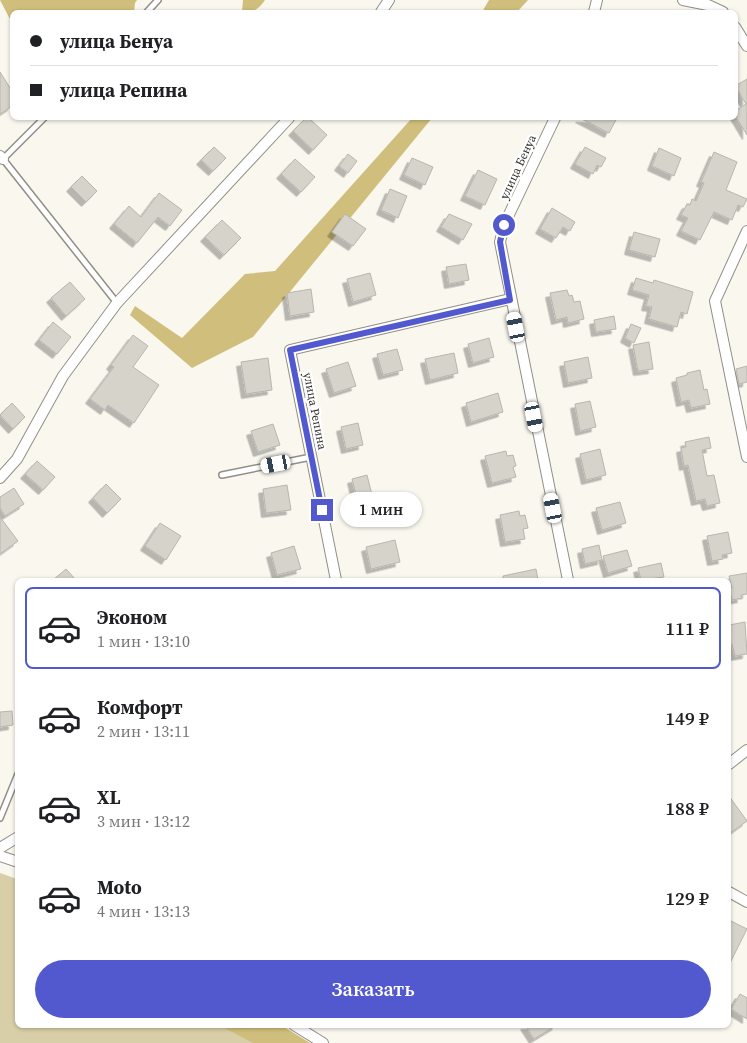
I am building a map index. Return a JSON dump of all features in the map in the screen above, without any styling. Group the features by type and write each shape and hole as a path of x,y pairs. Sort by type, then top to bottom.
{"street":[{"path":"683,0 708,5 719,10"},
{"path":"738,32 747,46"},
{"path":"0,478 17,459 63,376 117,303 287,120"},
{"name":"улица Бенуа","path":"554,120 504,225 500,242 510,300 568,578"},
{"path":"747,231 715,301 747,457"},
{"name":"улица Репина","path":"336,578 290,350 510,300"},
{"path":"731,762 747,750"},
{"path":"0,848 15,839"},
{"path":"0,856 15,861"},
{"path":"731,893 747,902"},
{"path":"299,1028 323,1043"}],"lane":[{"path":"149,10 158,0"},
{"path":"42,120 1,157 117,303"},
{"path":"222,476 311,457"},
{"path":"0,818 15,781"}],"shaded area":[{"path":"0,0 137,0 134,10 10,10 10,19"},
{"path":"243,0 265,0 255,10 242,10"},
{"path":"489,0 528,0 519,10 483,10"},
{"path":"410,120 430,120 253,337 192,368 130,315 135,306 182,338 245,274 275,271"},
{"path":"0,873 15,878 15,1028 267,1028 291,1043 0,1043"},
{"path":"225,1028 286,1028 310,1043 253,1043"}],"building":[{"path":"0,72 10,88 10,107 0,114"},
{"path":"747,79 747,135 738,120 738,109 746,104 738,91 738,84"},
{"path":"304,120 311,120 327,135 313,150 293,131"},
{"path":"584,120 616,120 609,133"},
{"path":"214,147 226,158 213,171 201,160"},
{"path":"585,147 606,158 601,167 597,165 593,174 575,164"},
{"path":"659,148 681,158 674,176 652,166"},
{"path":"714,152 737,162 726,190 747,199 743,207 738,205 732,220 714,212 700,240 681,231 688,218 681,215 687,204 690,205 692,199 696,201 704,183 701,182"},
{"path":"348,154 357,161 348,173 339,166"},
{"path":"412,158 433,167 425,185 404,175"},
{"path":"295,159 315,177 301,192 281,174"},
{"path":"478,170 497,179 485,205 465,196"},
{"path":"82,176 97,191 86,202 71,187"},
{"path":"390,189 407,196 398,218 381,210"},
{"path":"159,193 182,210 170,226 158,217 137,243 114,224 129,206 141,217"},
{"path":"552,208 575,222 570,231 563,227 556,238 540,229"},
{"path":"345,214 366,229 353,246 332,232"},
{"path":"449,214 472,224 463,240 441,227"},
{"path":"222,220 241,238 224,255 205,237"},
{"path":"634,232 660,239 655,257 629,250"},
{"path":"466,264 469,280 449,284 446,267"},
{"path":"370,273 376,295 353,302 347,279"},
{"path":"636,278 653,283 654,280 693,292 687,314 681,312 677,327 649,319 652,307 646,306 649,295 632,290"},
{"path":"70,282 85,299 66,316 51,298"},
{"path":"311,289 314,312 290,316 287,293"},
{"path":"567,290 569,296 572,295 574,302 580,301 584,319 568,323 567,317 556,320 550,293"},
{"path":"614,316 616,329 596,332 594,320"},
{"path":"53,322 71,337 57,354 39,340"},
{"path":"631,324 641,328 634,343 625,338"},
{"path":"133,335 148,346 133,367 159,385 134,423 108,405 105,410 90,399 114,367 111,365"},
{"path":"489,338 494,357 473,363 468,344"},
{"path":"649,342 653,369 638,371 633,345"},
{"path":"397,349 403,370 383,375 377,354"},
{"path":"454,353 458,373 430,380 425,359"},
{"path":"588,357 592,378 568,383 564,362"},
{"path":"268,358 272,390 246,394 241,362"},
{"path":"348,362 356,386 334,393 326,369"},
{"path":"747,366 747,382 739,384 736,369"},
{"path":"700,370 704,390 707,389 710,404 691,408 689,400 681,402 676,378"},
{"path":"498,393 503,412 471,422 466,403"},
{"path":"590,401 596,427 580,431 575,404"},
{"path":"12,403 25,417 13,429 0,415"},
{"path":"358,423 363,445 346,449 341,427"},
{"path":"273,424 280,445 258,452 251,431"},
{"path":"709,437 711,448 702,450 707,476 714,475 720,503 707,506 705,499 696,501 688,465 684,466 681,448 686,447 685,442"},
{"path":"600,449 606,475 586,480 580,454"},
{"path":"506,451 507,456 513,455 516,466 513,467 516,477 492,483 485,456"},
{"path":"37,461 55,477 43,490 25,474"},
{"path":"367,475 376,511 361,515 352,479"},
{"path":"106,484 121,499 107,513 93,498"},
{"path":"287,485 291,510 266,513 263,489"},
{"path":"14,488 24,504 5,516 0,508 0,497"},
{"path":"620,502 626,523 602,530 596,508"},
{"path":"519,511 520,516 525,515 528,528 523,529 525,539 505,542 500,515"},
{"path":"0,517 18,541 0,554"},
{"path":"160,523 181,536 166,560 145,546"},
{"path":"728,532 732,553 722,555 723,559 712,561 707,536"},
{"path":"395,540 400,562 371,569 366,547"},
{"path":"599,545 602,560 585,564 582,549"},
{"path":"294,546 301,569 277,575 271,553"},
{"path":"627,550 632,566 608,573 603,556"},
{"path":"661,563 664,577 640,578 638,568"},
{"path":"66,569 74,578 55,578"},
{"path":"536,569 538,578 503,578 503,576"},
{"path":"747,573 747,594 741,595 742,598 732,600 731,578 729,576"},
{"path":"745,622 747,654 735,656 731,644 731,625"},
{"path":"12,711 13,725 0,727 0,712"},
{"path":"731,799 747,821 731,833"},
{"path":"731,921 747,929 731,961"},
{"path":"740,994 747,998 747,1019 731,1009"},
{"path":"527,1028 552,1028 534,1039"}],"route":[{"path":"322,510 290,350 510,300 500,242 504,225"}]}
